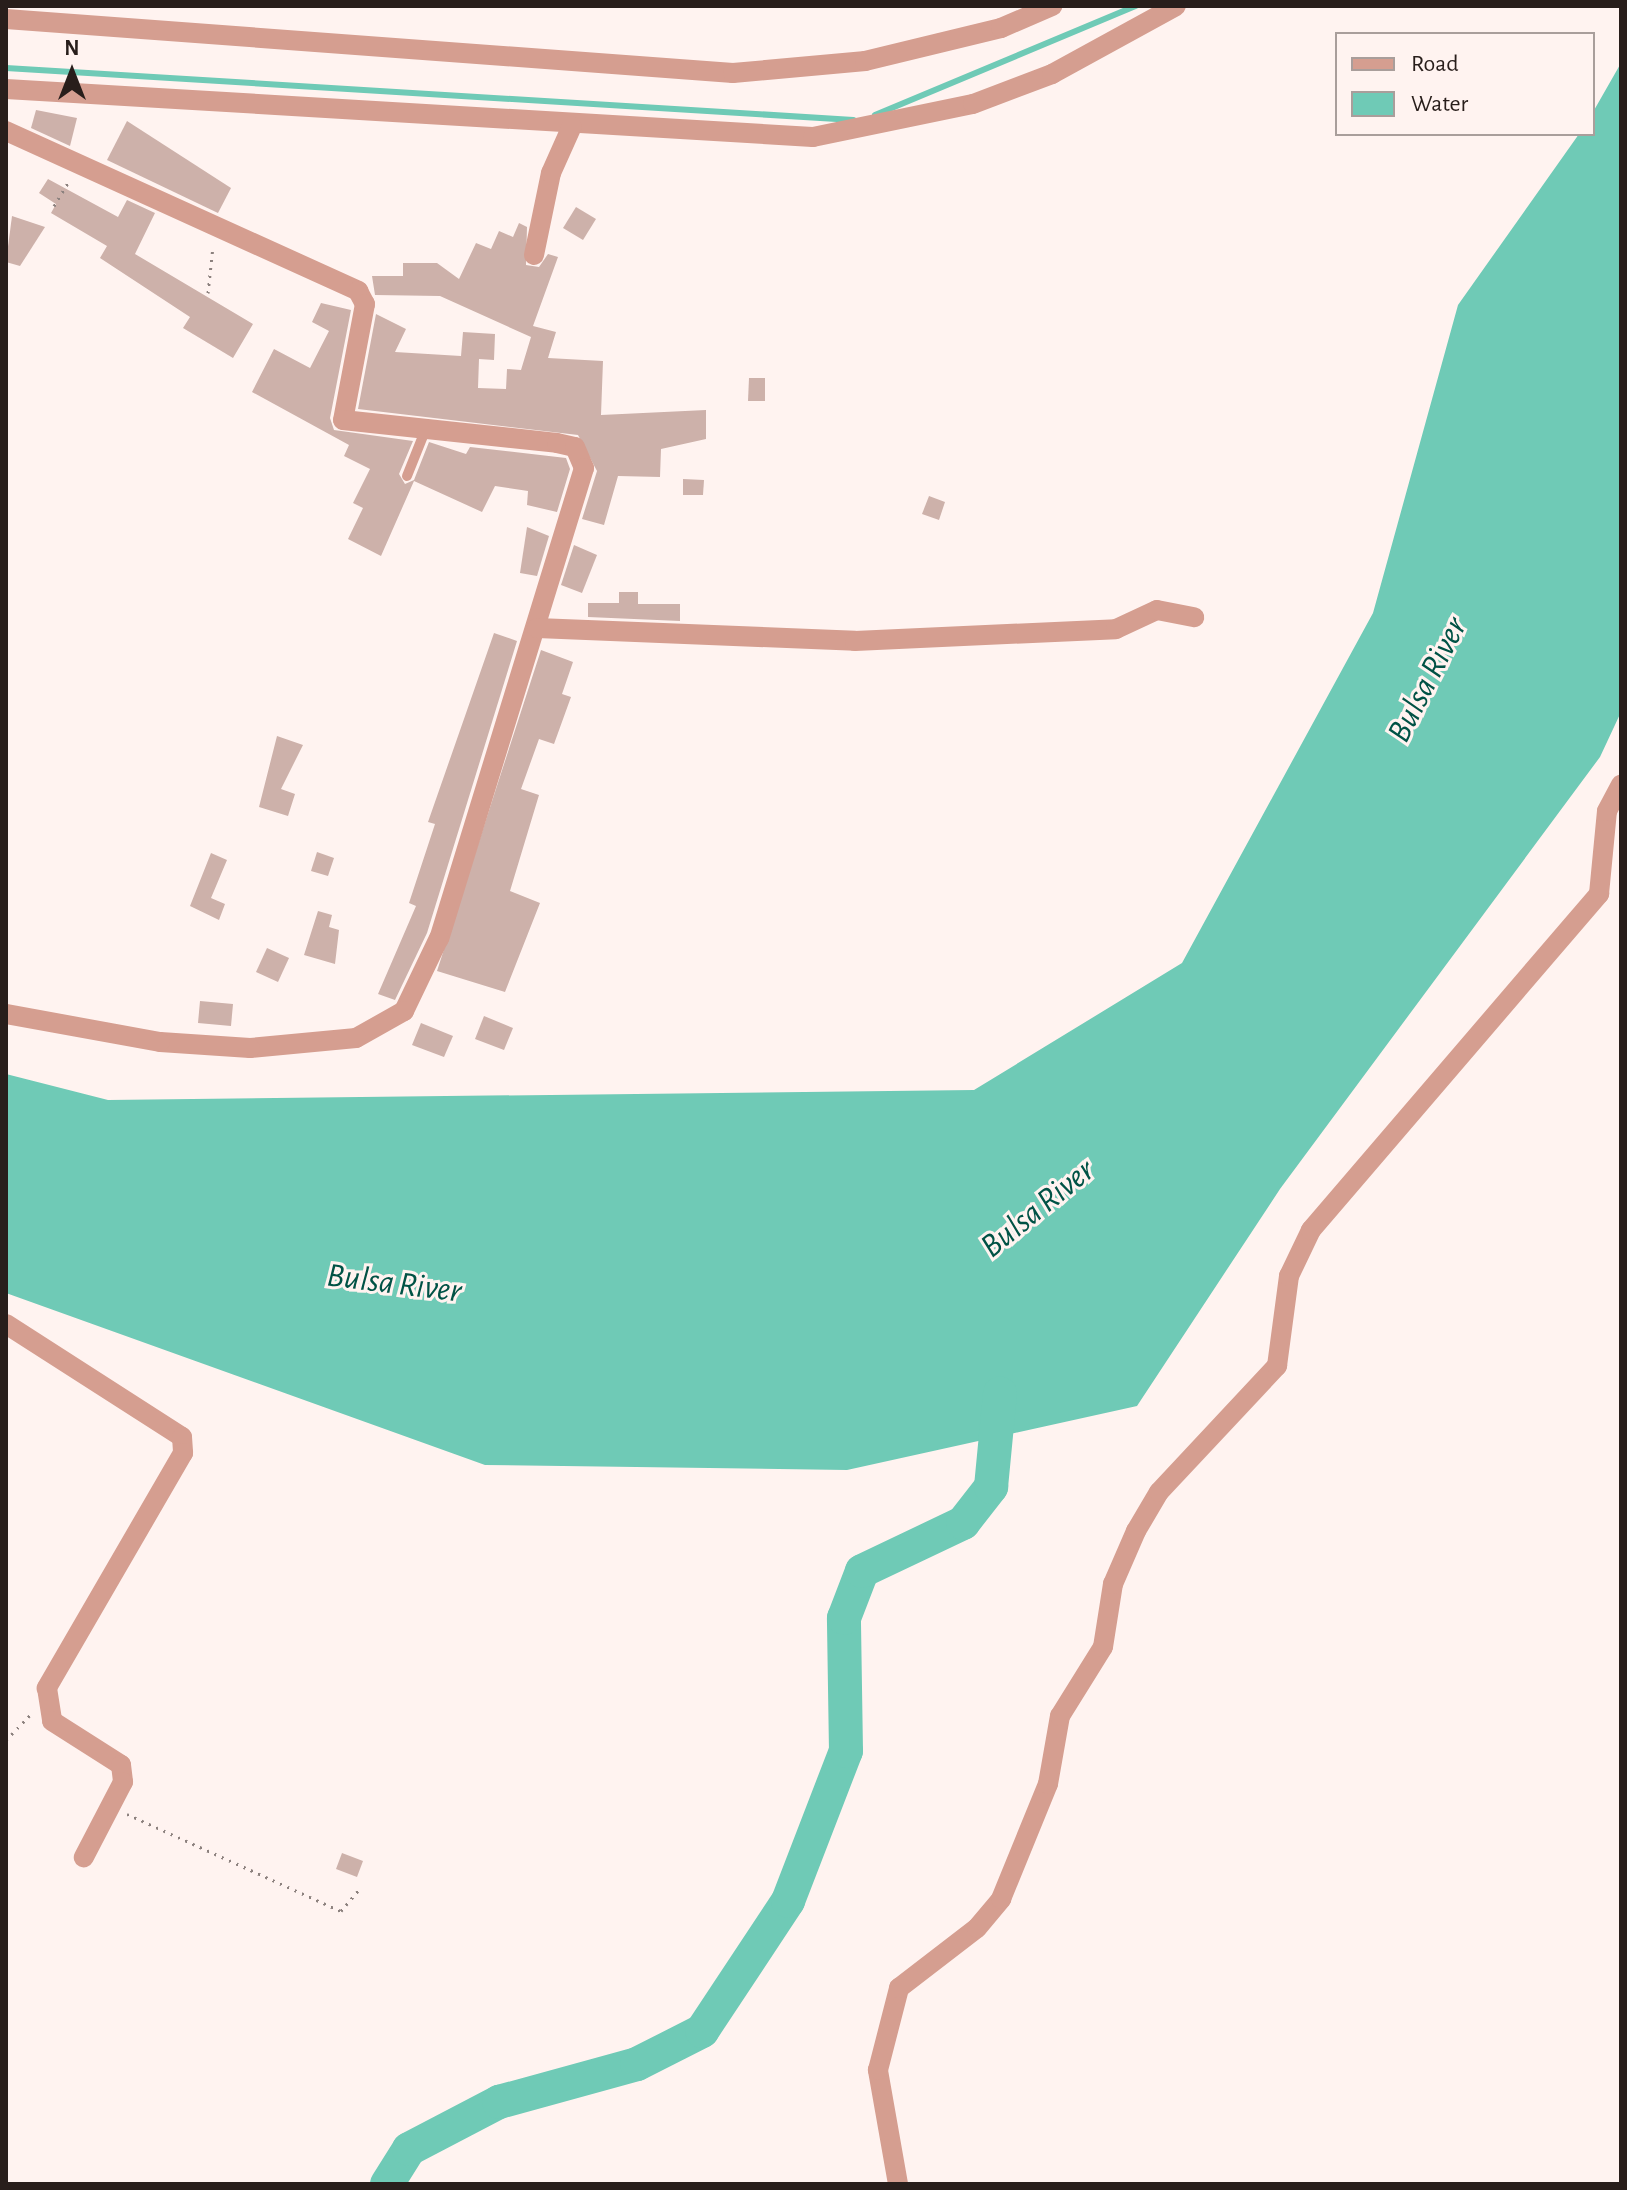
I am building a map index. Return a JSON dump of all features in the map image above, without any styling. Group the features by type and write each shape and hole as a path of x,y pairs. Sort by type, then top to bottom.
{"street":[{"path":"6,19 733,73 865,61 1001,28 1052,6"},
{"path":"6,89 380,106 572,126 736,137 870,129 1052,74 1176,6"},
{"path":"534,255 551,173 572,126"},
{"path":"6,131 78,166 215,222 362,295 340,415 349,423 557,443 582,456 537,628 428,969 388,1024 329,1043 250,1048 146,1040 6,1014"},
{"path":"537,628 855,641 1116,629 1157,610 1194,617"},
{"path":"898,2184 878,2070 899,1988 977,1928 1001,1899 1048,1784 1060,1716 1103,1647 1113,1584 1136,1531 1159,1492 1277,1366 1289,1276 1311,1230 1599,894 1607,811 1621,785"},
{"path":"6,1324 182,1437 183,1453 47,1688 46,1712 121,1765 123,1782 113,1807 84,1857"}],"lane":[{"path":"407,476 425,431"}],"path":[{"path":"54,206 78,166"},
{"path":"208,293 215,222"},
{"path":"6,1740 31,1715 46,1712"},
{"path":"113,1807 341,1911 361,1887"}],"water":[{"name":"Bulsa River","path":"1621,63 1621,712 1600,757 1280,1189 1137,1406 847,1470 485,1465 6,1293 6,1074 108,1100 974,1090 1182,963 1373,613 1458,305 1578,136 1595,136 1595,108"}],"building":[{"path":"36,110 77,118 70,146 31,128"},
{"path":"127,121 231,188 218,213 107,160"},
{"path":"48,179 118,217 127,200 155,213 135,254 253,324 233,358 183,328 190,317 100,258 107,246 51,213 56,204 39,193"},
{"path":"576,207 596,219 583,240 563,228"},
{"path":"12,216 45,227 20,266 6,262"},
{"path":"519,223 527,227 526,265 539,267 548,254 558,257 533,326 556,332 548,358 603,361 601,415 706,410 706,439 661,449 660,477 618,476 604,525 582,519 597,471 578,435 358,409 376,314 406,329 395,352 461,356 463,332 495,334 494,360 479,359 478,388 506,389 507,369 521,370 531,337 440,296 375,295 372,276 403,276 403,263 437,263 459,279 476,243 491,249 499,231 513,237"},
{"path":"321,303 351,310 330,418 334,430 413,441 399,474 405,484 414,480 429,442 466,454 470,447 566,458 570,469 557,512 527,505 528,491 495,486 482,512 414,481 381,556 348,539 363,508 353,503 370,469 344,456 349,445 252,392 274,349 310,368 329,331 312,322"},
{"path":"749,378 765,378 765,401 748,401"},
{"path":"683,479 704,480 703,495 683,495"},
{"path":"929,496 945,502 939,520 922,514"},
{"path":"527,527 549,536 537,576 520,573"},
{"path":"574,545 597,555 582,593 561,585"},
{"path":"619,592 638,592 638,604 680,604 680,621 588,617 588,603 619,603"},
{"path":"494,633 517,641 427,933 395,1000 378,994 416,906 409,903 435,824 428,822"},
{"path":"541,650 573,662 562,694 571,697 554,744 539,739 521,789 539,795 510,891 540,903 505,992 437,971"},
{"path":"277,736 303,745 281,789 295,794 288,816 259,807"},
{"path":"317,852 334,858 328,876 311,871"},
{"path":"211,853 227,860 211,898 225,904 219,920 190,906"},
{"path":"318,911 332,915 329,927 339,930 335,964 304,955"},
{"path":"267,948 289,958 278,982 256,972"},
{"path":"200,1001 233,1004 231,1026 198,1023"},
{"path":"484,1016 513,1028 504,1050 475,1039"},
{"path":"421,1023 453,1036 444,1057 412,1045"},
{"path":"342,1853 363,1861 357,1877 336,1869"}],"waterway":[{"path":"875,115 1136,6"},
{"path":"6,68 853,120"},
{"path":"387,2184 409,2149 499,2102 637,2064 702,2031 788,1901 846,1751 844,1618 862,1571 963,1523 991,1487 1000,1393"}]}
